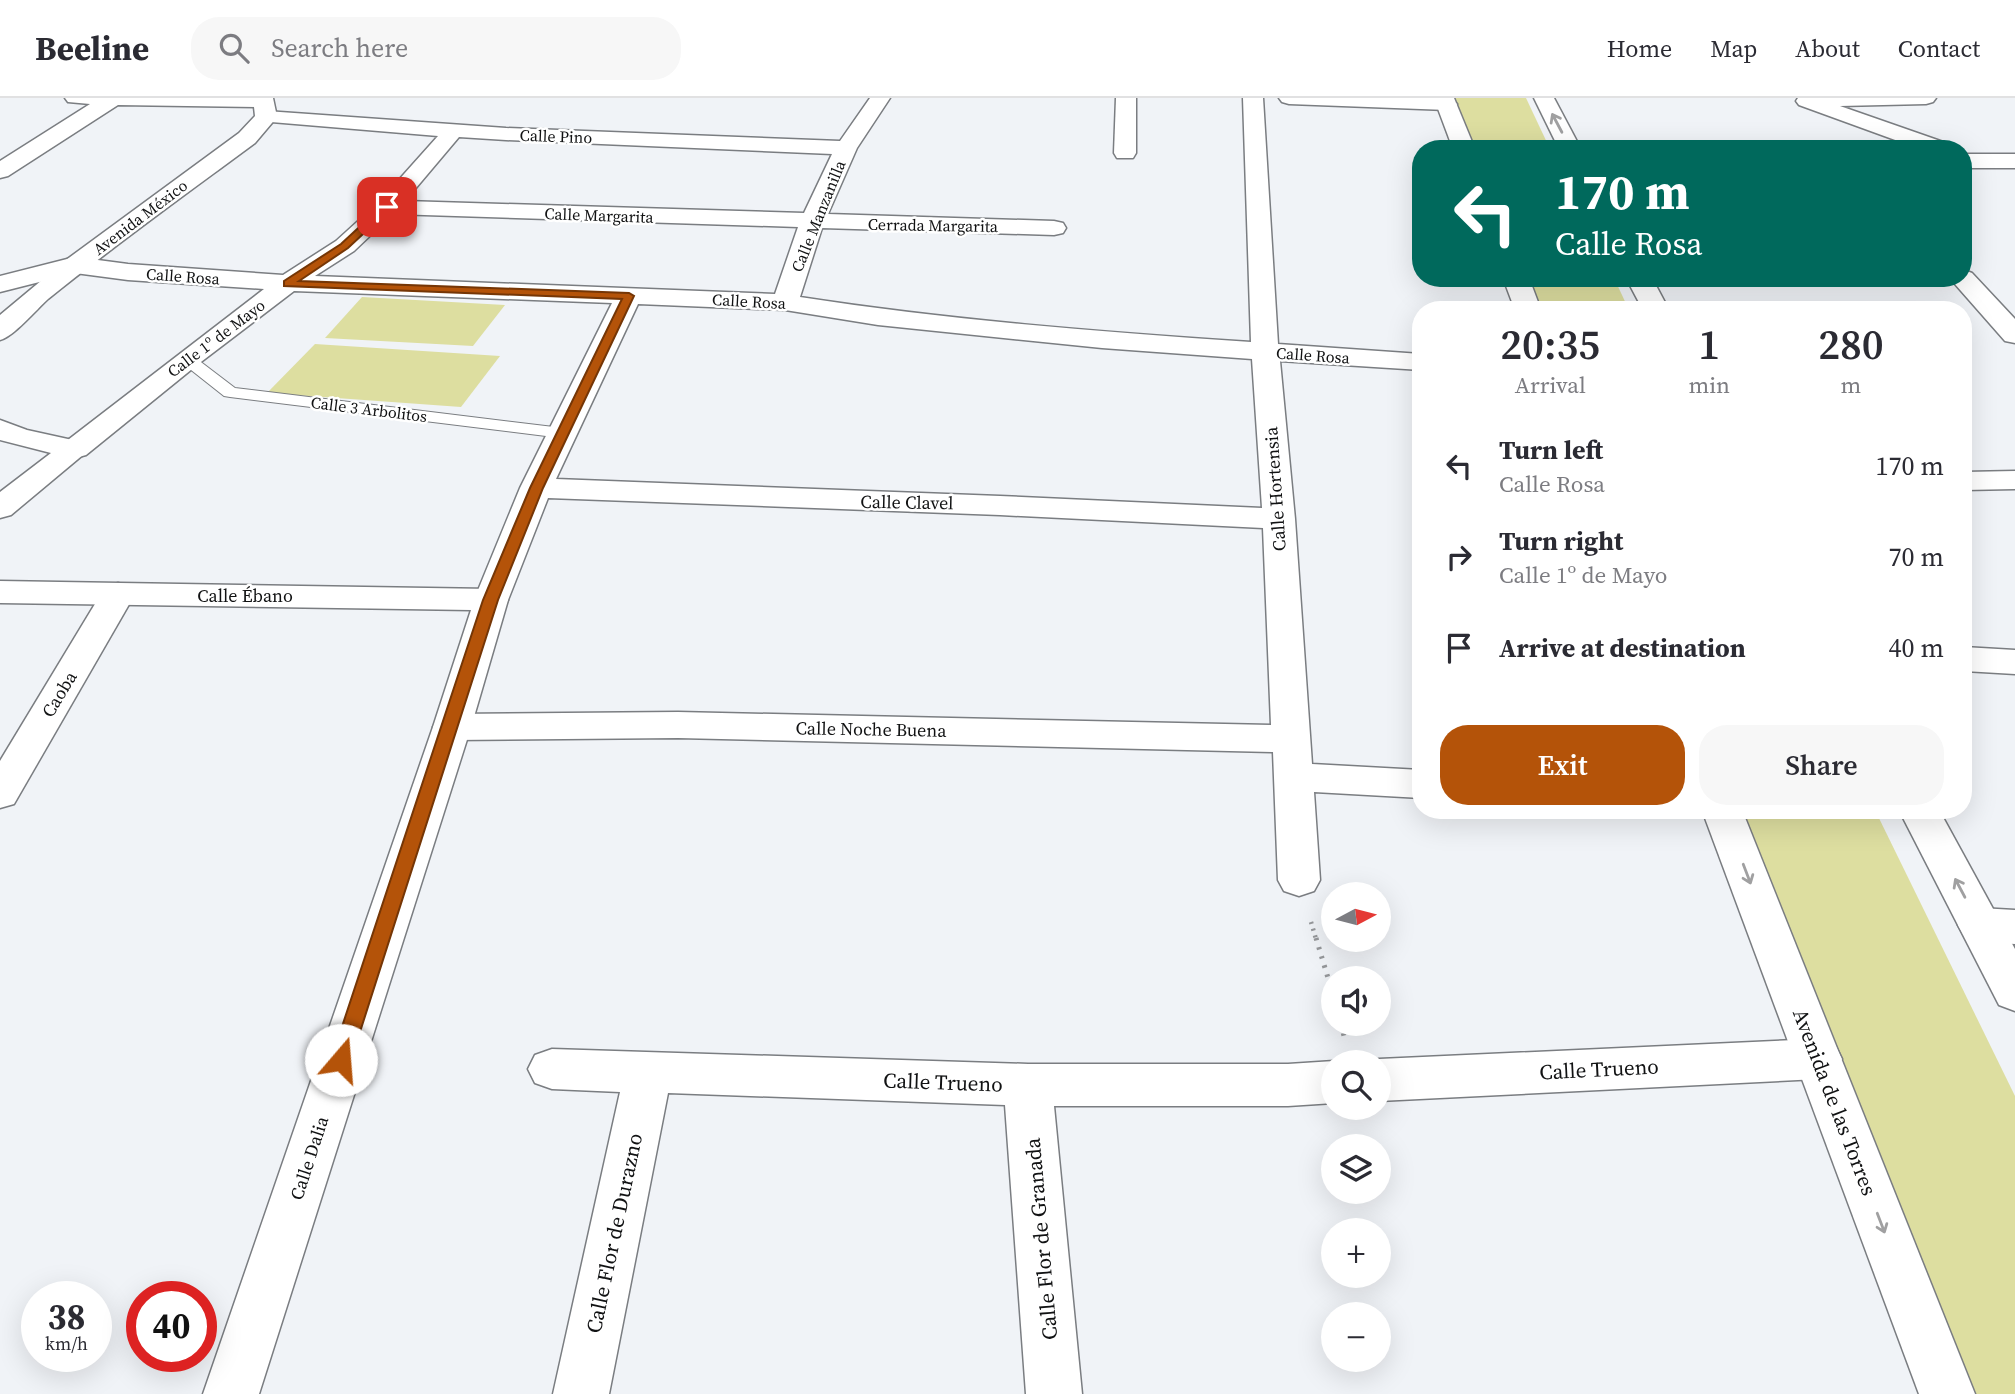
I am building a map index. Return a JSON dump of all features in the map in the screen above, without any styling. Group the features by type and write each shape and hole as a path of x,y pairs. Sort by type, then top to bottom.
{"street":[{"name":"Calle Pino","path":"75,98 263,105 454,130 845,148"},
{"name":"Calle Manzanilla","path":"785,302 812,222 845,148 880,98"},
{"path":"1125,153 1126,98"},
{"name":"Calle Hortensia","path":"1253,98 1265,351 1279,519 1299,880"},
{"path":"1289,98 1446,101 1461,140"},
{"path":"1544,98 1566,140"},
{"path":"1795,99 1926,98"},
{"path":"1795,99 1915,140"},
{"path":"0,172 111,100"},
{"name":"Avenida México","path":"0,332 18,311 75,265 247,138 263,105"},
{"name":"Calle 1º de Mayo","path":"0,508 187,359 288,283 345,246 387,207 454,130"},
{"path":"1972,160 2015,161"},
{"name":"Calle Margarita","path":"387,207 812,222"},
{"name":"Cerrada Margarita","path":"812,222 1054,228"},
{"path":"0,284 75,265"},
{"name":"Calle Rosa","path":"75,265 128,272 288,283 785,302 878,317 1102,340 1412,361"},
{"path":"1971,287 2015,335"},
{"name":"Calle Dalia","path":"230,1394 452,727 491,600 536,488 629,296"},
{"path":"0,429 18,437 75,449"},
{"path":"1972,481 2015,480"},
{"name":"Calle Clavel","path":"536,488 796,499 1103,507 1279,519"},
{"name":"Calle Ébano","path":"0,593 491,600"},
{"name":"Caoba","path":"0,794 118,594"},
{"path":"1972,659 2015,662"},
{"name":"Calle Noche Buena","path":"452,727 678,725 1290,739"},
{"path":"1293,777 1412,784"},
{"name":"Avenida de las Torres","path":"1725,819 1947,1394"},
{"path":"1925,819 1997,926 2015,992"},
{"name":"Calle Trueno","path":"1391,1079 1818,1059"},
{"name":"Calle Trueno","path":"552,1069 1028,1085 1321,1083"},
{"name":"Calle Flor de Durazno","path":"581,1394 648,1072"},
{"name":"Calle Flor de Granada","path":"1028,1085 1054,1394"}],"lane":[{"name":"Calle 3 Arbolitos","path":"187,359 230,392 562,433"}],"path":[{"path":"1299,880 1325,966"}],"green space":[{"path":"1452,98 1526,98 1546,140 1468,140"},
{"path":"1527,287 1618,287 1625,301 1532,301"},
{"path":"362,297 505,305 473,346 325,338"},
{"path":"315,344 500,356 461,407 267,393"},
{"path":"1738,819 1879,819 2015,1096 2015,1394 1965,1394"}],"route":[{"path":"341,1060 452,727 491,600 536,488 629,296 288,283 345,246 387,207"}]}
